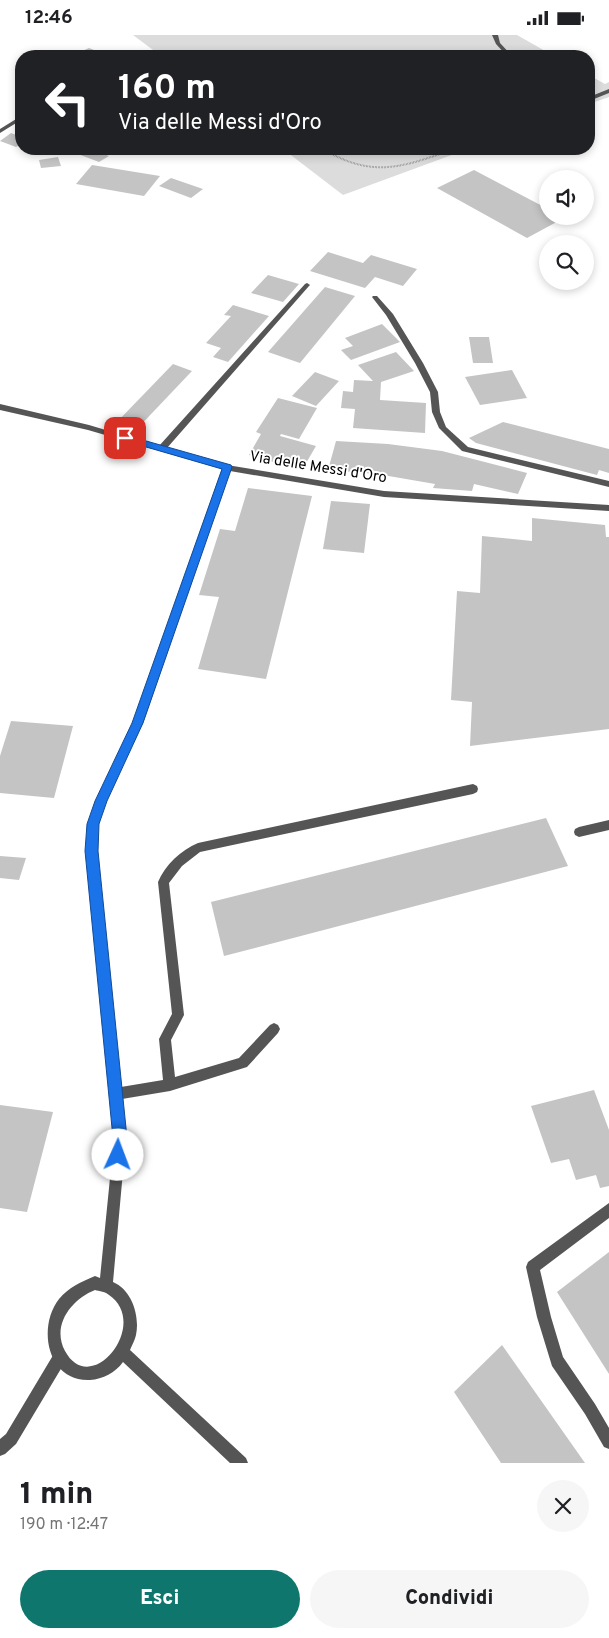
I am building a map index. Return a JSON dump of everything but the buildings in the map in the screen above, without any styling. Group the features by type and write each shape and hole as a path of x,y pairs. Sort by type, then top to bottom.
{"street":[{"path":"495,35 498,43 504,50"},
{"path":"595,97 609,91"},
{"path":"0,131 15,122"},
{"path":"161,449 307,285"},
{"path":"375,297 420,363 434,392 436,412 443,428 465,449 609,485"},
{"name":"Via delle Messi d'Oro","path":"0,407 89,428 228,467 384,494 609,508"},
{"path":"106,1285 120,1138 92,851 93,824 101,801 138,723 228,467"},
{"path":"170,1085 165,1039 178,1015 163,882 174,865 184,855 198,848 473,789"},
{"path":"579,832 609,825"},
{"path":"116,1094 170,1085 243,1063 274,1029"},
{"path":"609,1210 533,1267 544,1317 557,1361 590,1409 609,1442"},
{"path":"94,1283 106,1285 116,1290 124,1299 129,1311 131,1325 128,1339 122,1352 113,1363 102,1371 89,1374 67,1367 60,1357 55,1344 54,1330 57,1316 63,1303 72,1293 83,1286 94,1283"},
{"path":"122,1352 241,1463"},
{"path":"0,1449 11,1439 60,1357"}],"path":[{"path":"331,155 350,165 377,169 417,162 437,155"}],"shaded area":[{"path":"133,35 517,35 543,50 153,50"},
{"path":"595,78 605,84 609,82 609,97 595,102"},
{"path":"291,155 452,155 343,195"}],"route":[{"path":"118,1155 120,1138 92,851 93,824 101,801 138,723 228,467 125,438"}]}
